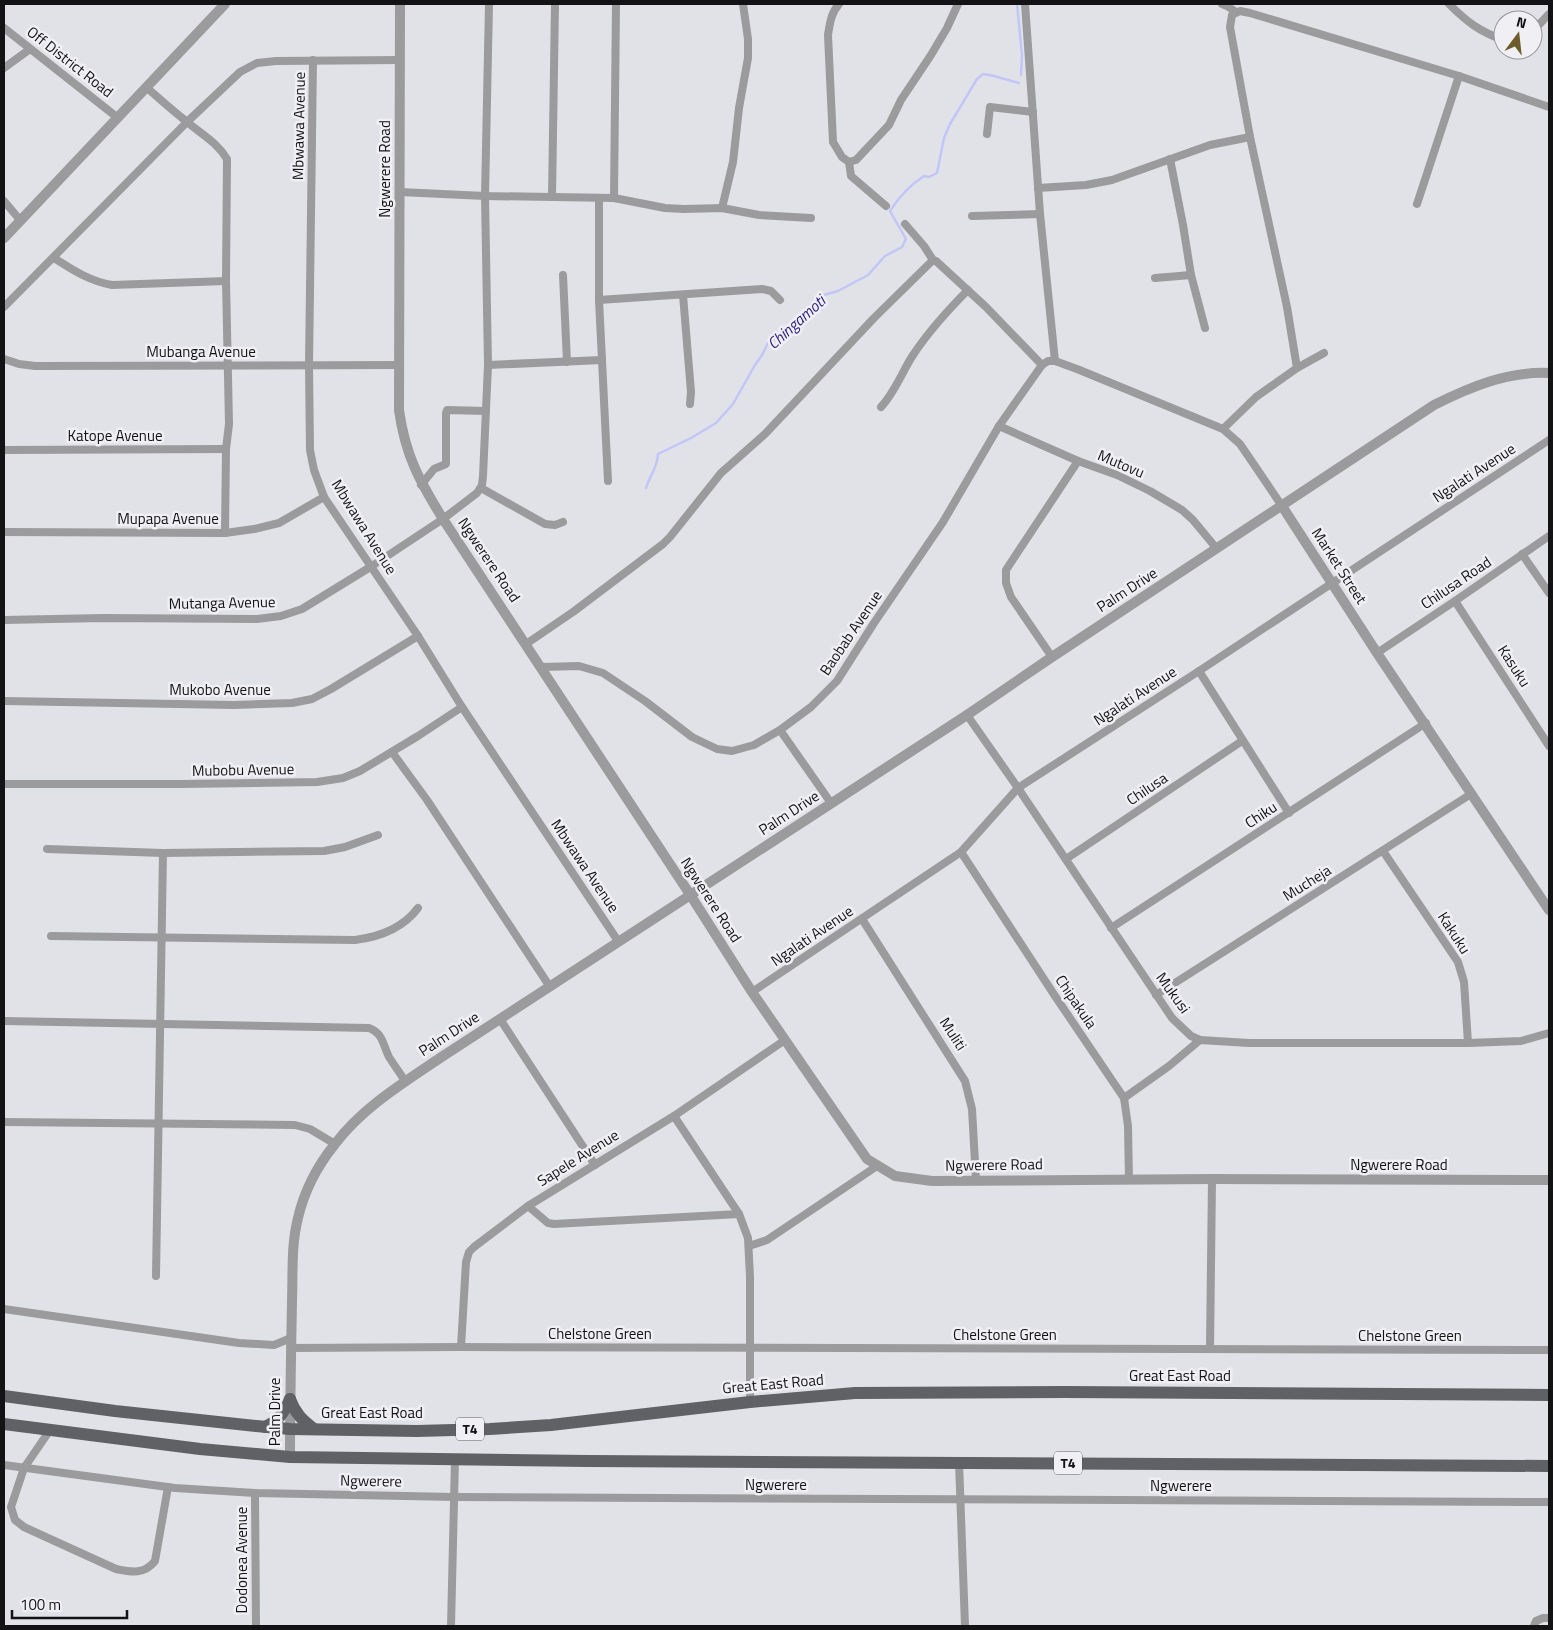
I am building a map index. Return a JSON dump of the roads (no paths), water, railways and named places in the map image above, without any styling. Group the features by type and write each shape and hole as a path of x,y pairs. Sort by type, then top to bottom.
{"main road":[{"name":"Great East Road","path":"4,1396 265,1427 290,1429 417,1430 490,1429 551,1425 750,1402 865,1393 1084,1392 1549,1395"},
{"path":"265,1427 277,1421 285,1411 290,1399"},
{"path":"290,1399 294,1411 314,1429"},
{"name":"T4","path":"4,1424 200,1449 290,1457 455,1460 1549,1466"}],"street":[{"path":"4,238 226,4"},
{"name":"Ngwerere Road","path":"400,4 399,410 402,432 409,457 421,485 752,992 868,1159 896,1176 932,1181 1212,1179 1549,1180"},
{"path":"489,4 485,196 488,365 483,476 480,488 545,524 554,525 563,522"},
{"path":"552,197 555,4"},
{"path":"614,198 616,4"},
{"path":"722,208 733,162 739,108 748,58 743,4"},
{"path":"840,4 833,12 828,36 833,142 842,157 849,162 851,176 886,206"},
{"path":"849,162 856,160 889,125 901,100 947,28 958,4"},
{"path":"905,224 933,260 968,290 1042,365 1048,361 1055,361 1040,214 1024,4"},
{"path":"1222,4 1236,12 1250,13 1459,76 1549,106"},
{"path":"1449,4 1470,24 1493,36"},
{"path":"1236,12 1232,15 1230,27 1250,137 1279,270 1296,368"},
{"name":"Off District Road","path":"4,28 118,118"},
{"path":"4,68 30,49"},
{"name":"Mbwawa Avenue","path":"313,60 309,366 310,450 314,470 324,497 372,566 462,707 618,941"},
{"path":"4,307 187,122 240,72 257,63 276,61 400,60"},
{"path":"1416,204 1459,76"},
{"path":"147,88 220,148 227,159 226,281 229,424 226,449 225,533"},
{"path":"986,134 990,107 1033,112"},
{"path":"1038,188 1100,183 1210,145 1250,137"},
{"path":"1170,159 1191,275 1205,328"},
{"path":"400,192 485,196 614,198 665,208 722,208 759,215 810,218"},
{"path":"599,198 598,300 608,481"},
{"path":"4,201 20,220"},
{"path":"972,216 1040,214"},
{"path":"54,258 82,276 96,282 112,285 226,281"},
{"path":"526,644 594,596 670,537 721,473 765,434 874,318 933,260"},
{"path":"563,275 566,362"},
{"path":"1155,278 1191,275"},
{"path":"598,300 762,289 771,291 780,300"},
{"path":"881,407 914,354 941,318 968,290"},
{"path":"684,295 690,404"},
{"path":"1222,429 1256,397 1296,368 1324,353"},
{"name":"Mubanga Avenue","path":"4,359 19,364 35,366 399,365"},
{"path":"488,365 602,360"},
{"name":"Market Street","path":"1055,361 1222,429 1240,444 1549,910"},
{"name":"Baobab Avenue","path":"541,667 579,666 603,672 645,700 692,737 717,749 732,752 742,750 780,730 811,707 837,681 874,623 944,522 999,426 1042,365"},
{"name":"Palm Drive","path":"290,1457 294,1244 298,1218 312,1181 334,1144 362,1114 405,1081 967,715 1434,405 1464,390 1492,380 1520,374 1549,373"},
{"path":"421,485 434,469 446,464 447,410 486,411"},
{"name":"Mutovu","path":"999,426 1078,461 1117,475 1150,491 1182,510 1193,520 1217,550"},
{"name":"Ngalati Avenue","path":"752,992 961,852 1018,788 1549,440"},
{"name":"Katope Avenue","path":"4,450 226,449"},
{"path":"1052,657 1011,596 1006,582 1006,570 1078,461"},
{"name":"Mutanga Avenue","path":"4,620 258,619 281,616 302,609 372,566 443,519 477,493 480,488"},
{"name":"Mupapa Avenue","path":"4,532 225,533 278,523 324,497"},
{"name":"Chilusa Road","path":"1377,653 1549,536"},
{"path":"1522,554 1549,593"},
{"name":"Kasuku","path":"1455,601 1549,746"},
{"name":"Mukobo Avenue","path":"4,701 234,705 292,703 312,699 332,689 418,636"},
{"path":"1199,671 1289,813"},
{"name":"Mubobu Avenue","path":"4,784 210,784 317,782 343,778 360,771 392,752 462,707"},
{"name":"Mukusi","path":"967,715 1066,858 1172,1018 1191,1036 1200,1040"},
{"name":"Chiku","path":"1111,928 1426,724"},
{"path":"780,730 831,803"},
{"name":"Chilusa","path":"1066,858 1242,741"},
{"path":"392,752 427,800 550,987"},
{"name":"Mucheja","path":"1156,995 1471,794"},
{"path":"47,849 163,853 324,851 345,847 378,835"},
{"name":"Kakuku","path":"1383,851 1458,962 1464,982 1468,1043"},
{"name":"Chipakula","path":"961,852 1124,1098 1128,1126 1129,1180"},
{"path":"156,1276 160,1125 163,853"},
{"path":"51,936 355,940 385,933 412,916 418,908"},
{"name":"Muliti","path":"862,919 965,1081 972,1109 976,1180"},
{"path":"500,1019 594,1165"},
{"path":"4,1022 369,1028 376,1030 381,1036 390,1058 405,1081"},
{"path":"1124,1098 1200,1040 1268,1043 1468,1043 1520,1041 1549,1033"},
{"name":"Sapele Avenue","path":"461,1347 467,1257 474,1247 528,1206 674,1116 785,1040"},
{"path":"674,1116 739,1214 748,1238 750,1402"},
{"path":"4,1122 295,1126 310,1129 334,1144"},
{"path":"749,1246 766,1240 877,1166"},
{"path":"1210,1348 1212,1179"},
{"path":"528,1206 548,1223 554,1224 739,1214"},
{"name":"Chelstone Green","path":"4,1309 239,1343 274,1344 749,1349 1210,1348 1549,1350"},
{"path":"50,1430 24,1468 11,1507 16,1520 24,1527 108,1565 128,1571 141,1571 150,1568 155,1561 168,1486"},
{"path":"451,1626 455,1460"},
{"path":"959,1462 965,1626"},
{"name":"Ngwerere","path":"4,1465 168,1486 255,1493 454,1497 1549,1502"},
{"name":"Dodonea Avenue","path":"255,1493 256,1626"},
{"path":"1534,1626 1536,1622 1543,1618 1549,1618"}],"waterway":[{"name":"Chingamoti","path":"1017,4 1022,55 1021,75"},
{"name":"Chingamoti","path":"646,488 658,454 716,423 733,404 768,343 782,336 808,313 824,295 838,291 868,275 885,256 902,247 906,239 890,211 914,183 924,176 929,177 937,173 944,138 950,124 977,79 983,74 1019,83"}]}
